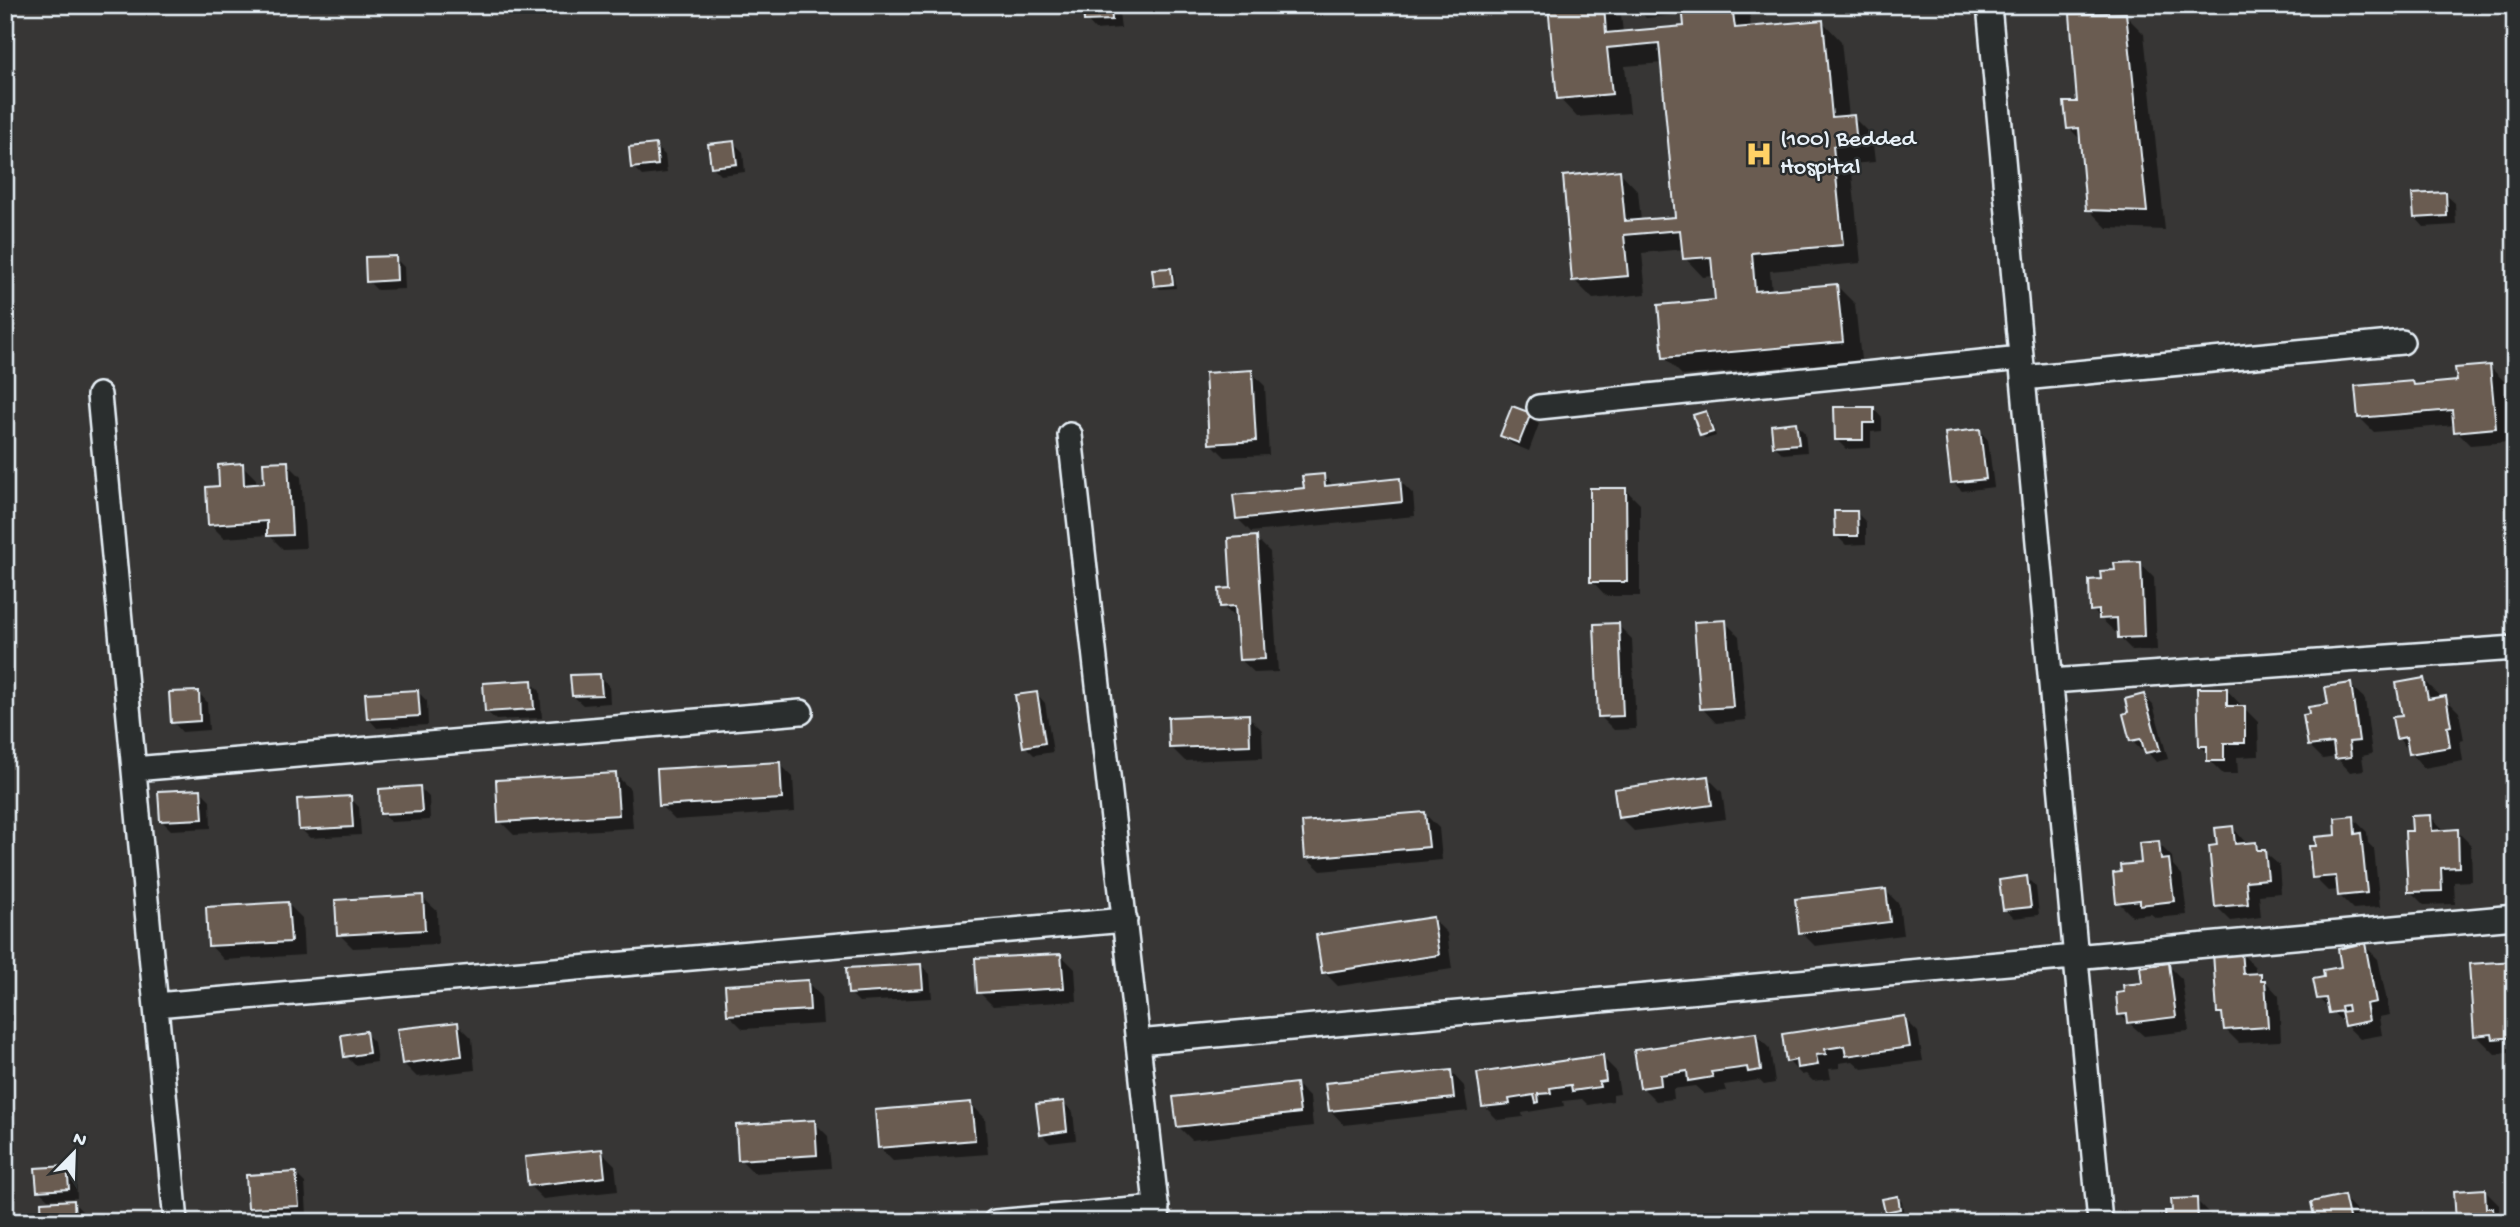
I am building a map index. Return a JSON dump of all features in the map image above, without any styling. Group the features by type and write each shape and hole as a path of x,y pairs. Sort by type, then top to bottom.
{"street":[{"path":"1989,5 2100,1222"},
{"path":"1539,407 2022,368 2402,342"},
{"path":"99,395 176,1222"},
{"path":"995,1222 1158,1215 1070,435"},
{"path":"2051,681 2515,648"},
{"path":"134,769 801,712"},
{"path":"1138,1042 2515,917"},
{"path":"156,1005 1125,920"}],"building":[{"path":"1083,5 1111,5 1112,20 1084,21"},
{"path":"1548,5 1604,5 1606,33 1684,26 1682,5 1732,5 1735,28 1823,20 1832,117 1854,115 1857,144 1833,146 1843,245 1752,253 1755,291 1837,284 1843,342 1663,358 1658,305 1715,300 1711,257 1683,259 1680,230 1624,235 1628,276 1572,281 1563,176 1620,170 1625,221 1675,217 1659,43 1607,48 1612,94 1557,99"},
{"path":"2126,13 2147,212 2086,210 2079,128 2067,129 2064,102 2077,102 2070,14"},
{"path":"734,141 737,164 711,167 708,144"},
{"path":"656,144 658,165 631,168 629,147"},
{"path":"2446,192 2447,216 2414,218 2412,194"},
{"path":"396,256 397,280 366,282 365,257"},
{"path":"1171,268 1173,284 1154,286 1152,269"},
{"path":"2490,365 2496,428 2454,432 2452,410 2358,418 2355,386 2413,381 2414,385 2457,381 2455,368"},
{"path":"1252,370 1256,441 1209,444 1205,373"},
{"path":"1512,406 1531,413 1519,443 1500,436"},
{"path":"1834,407 1874,407 1874,423 1863,423 1863,440 1835,440"},
{"path":"1706,411 1713,432 1700,436 1693,415"},
{"path":"1796,422 1799,444 1773,446 1771,425"},
{"path":"1980,429 1986,479 1951,483 1945,433"},
{"path":"288,461 292,535 267,536 267,521 208,525 206,487 219,486 218,465 243,463 244,485 264,483 263,462"},
{"path":"1324,474 1325,486 1400,478 1402,502 1236,519 1233,495 1304,488 1302,476"},
{"path":"1590,488 1626,488 1627,582 1590,582"},
{"path":"1834,511 1857,511 1858,536 1835,536"},
{"path":"1257,536 1265,659 1239,660 1235,606 1220,607 1219,589 1231,588 1228,538"},
{"path":"2141,562 2144,637 2118,638 2117,618 2099,619 2099,610 2090,611 2089,580 2101,579 2100,571 2115,570 2114,563"},
{"path":"1726,620 1733,707 1700,709 1694,622"},
{"path":"1619,623 1623,716 1598,717 1594,624"},
{"path":"600,674 602,695 572,696 570,675"},
{"path":"2424,678 2428,699 2446,696 2451,726 2447,727 2450,747 2409,754 2406,737 2396,739 2392,717 2402,716 2396,683"},
{"path":"532,680 534,709 485,712 483,683"},
{"path":"2351,683 2359,741 2349,742 2351,757 2335,759 2333,743 2308,746 2303,715 2309,714 2308,707 2328,704 2325,687"},
{"path":"2197,688 2227,688 2227,706 2245,706 2245,743 2224,743 2224,761 2207,761 2207,746 2199,746"},
{"path":"418,690 420,716 367,719 365,693"},
{"path":"199,691 200,721 171,723 169,692"},
{"path":"1037,692 1045,743 1023,747 1015,695"},
{"path":"2144,694 2160,750 2145,753 2141,739 2130,741 2123,714 2128,712 2125,699"},
{"path":"1249,714 1250,745 1169,748 1168,717"},
{"path":"780,762 782,799 659,806 657,769"},
{"path":"616,773 619,815 498,822 496,780"},
{"path":"1708,776 1712,805 1618,818 1614,789"},
{"path":"420,786 422,812 380,814 379,789"},
{"path":"201,789 203,819 160,821 158,791"},
{"path":"351,796 353,827 299,830 297,799"},
{"path":"1425,812 1429,847 1305,858 1302,822"},
{"path":"2431,815 2432,831 2458,829 2459,867 2441,868 2442,891 2408,892 2405,831 2412,831 2411,816"},
{"path":"2354,816 2355,834 2361,833 2367,893 2338,896 2336,876 2312,878 2309,846 2316,846 2315,837 2336,835 2335,818"},
{"path":"2515,819 2515,855 2512,856 2506,821"},
{"path":"2233,826 2235,844 2256,842 2257,850 2265,850 2268,879 2246,881 2248,904 2215,907 2209,846 2217,845 2215,828"},
{"path":"2159,841 2161,860 2169,859 2174,901 2140,905 2140,900 2116,903 2113,873 2121,872 2120,865 2141,863 2139,843"},
{"path":"2027,876 2031,907 2003,910 1999,880"},
{"path":"1886,889 1890,922 1799,933 1795,899"},
{"path":"423,895 425,930 337,935 335,900"},
{"path":"288,902 291,942 208,946 206,907"},
{"path":"1433,917 1439,955 1322,973 1316,935"},
{"path":"2365,943 2376,1002 2366,1004 2369,1021 2344,1026 2341,1012 2348,1011 2347,1005 2341,1006 2342,1011 2329,1013 2326,998 2317,999 2313,979 2324,977 2323,970 2341,967 2338,949"},
{"path":"2241,951 2243,974 2261,973 2261,980 2265,980 2268,1027 2224,1030 2222,1013 2217,1013 2213,953"},
{"path":"1061,954 1064,988 977,993 975,958"},
{"path":"2515,961 2515,1037 2493,1039 2492,1034 2474,1036 2469,964"},
{"path":"2169,963 2176,1017 2128,1023 2127,1014 2118,1015 2116,993 2124,992 2123,985 2142,983 2140,967"},
{"path":"921,964 923,989 848,994 846,968"},
{"path":"808,980 810,1010 727,1015 725,985"},
{"path":"1905,1016 1910,1047 1846,1056 1844,1046 1825,1049 1826,1054 1816,1055 1818,1065 1797,1068 1796,1060 1786,1062 1782,1034"},
{"path":"458,1022 462,1056 402,1064 397,1029"},
{"path":"366,1031 369,1053 344,1057 341,1035"},
{"path":"1756,1033 1761,1070 1748,1072 1747,1067 1711,1072 1713,1077 1688,1081 1687,1071 1660,1075 1661,1085 1640,1088 1634,1050"},
{"path":"1603,1055 1606,1081 1599,1082 1600,1087 1572,1091 1571,1085 1550,1088 1551,1093 1538,1094 1539,1102 1536,1103 1534,1095 1509,1099 1510,1104 1482,1107 1477,1073"},
{"path":"1451,1070 1454,1098 1329,1111 1325,1083"},
{"path":"1296,1083 1300,1113 1177,1127 1173,1097"},
{"path":"1064,1101 1067,1131 1040,1135 1036,1104"},
{"path":"971,1102 975,1140 878,1148 875,1110"},
{"path":"815,1120 817,1155 738,1160 736,1125"},
{"path":"602,1149 605,1177 528,1186 525,1157"},
{"path":"67,1166 69,1189 37,1191 35,1168"},
{"path":"296,1172 299,1206 248,1208 246,1175"},
{"path":"2485,1189 2486,1208 2493,1208 2494,1222 2456,1222 2454,1191"},
{"path":"2344,1195 2350,1222 2315,1222 2311,1202"},
{"path":"1898,1196 1900,1209 1885,1212 1882,1199"},
{"path":"2197,1198 2198,1222 2166,1222 2165,1211 2172,1211 2171,1199"},
{"path":"74,1200 75,1222 42,1222 41,1202"},
{"path":"1909,1213 1910,1222 1892,1222 1892,1219 1896,1219 1895,1214"},
{"path":"1875,1219 1875,1222 1849,1222 1849,1221"}],"place":[{"name":"(100) Bedded Hospital","path":"1759,154"}]}
